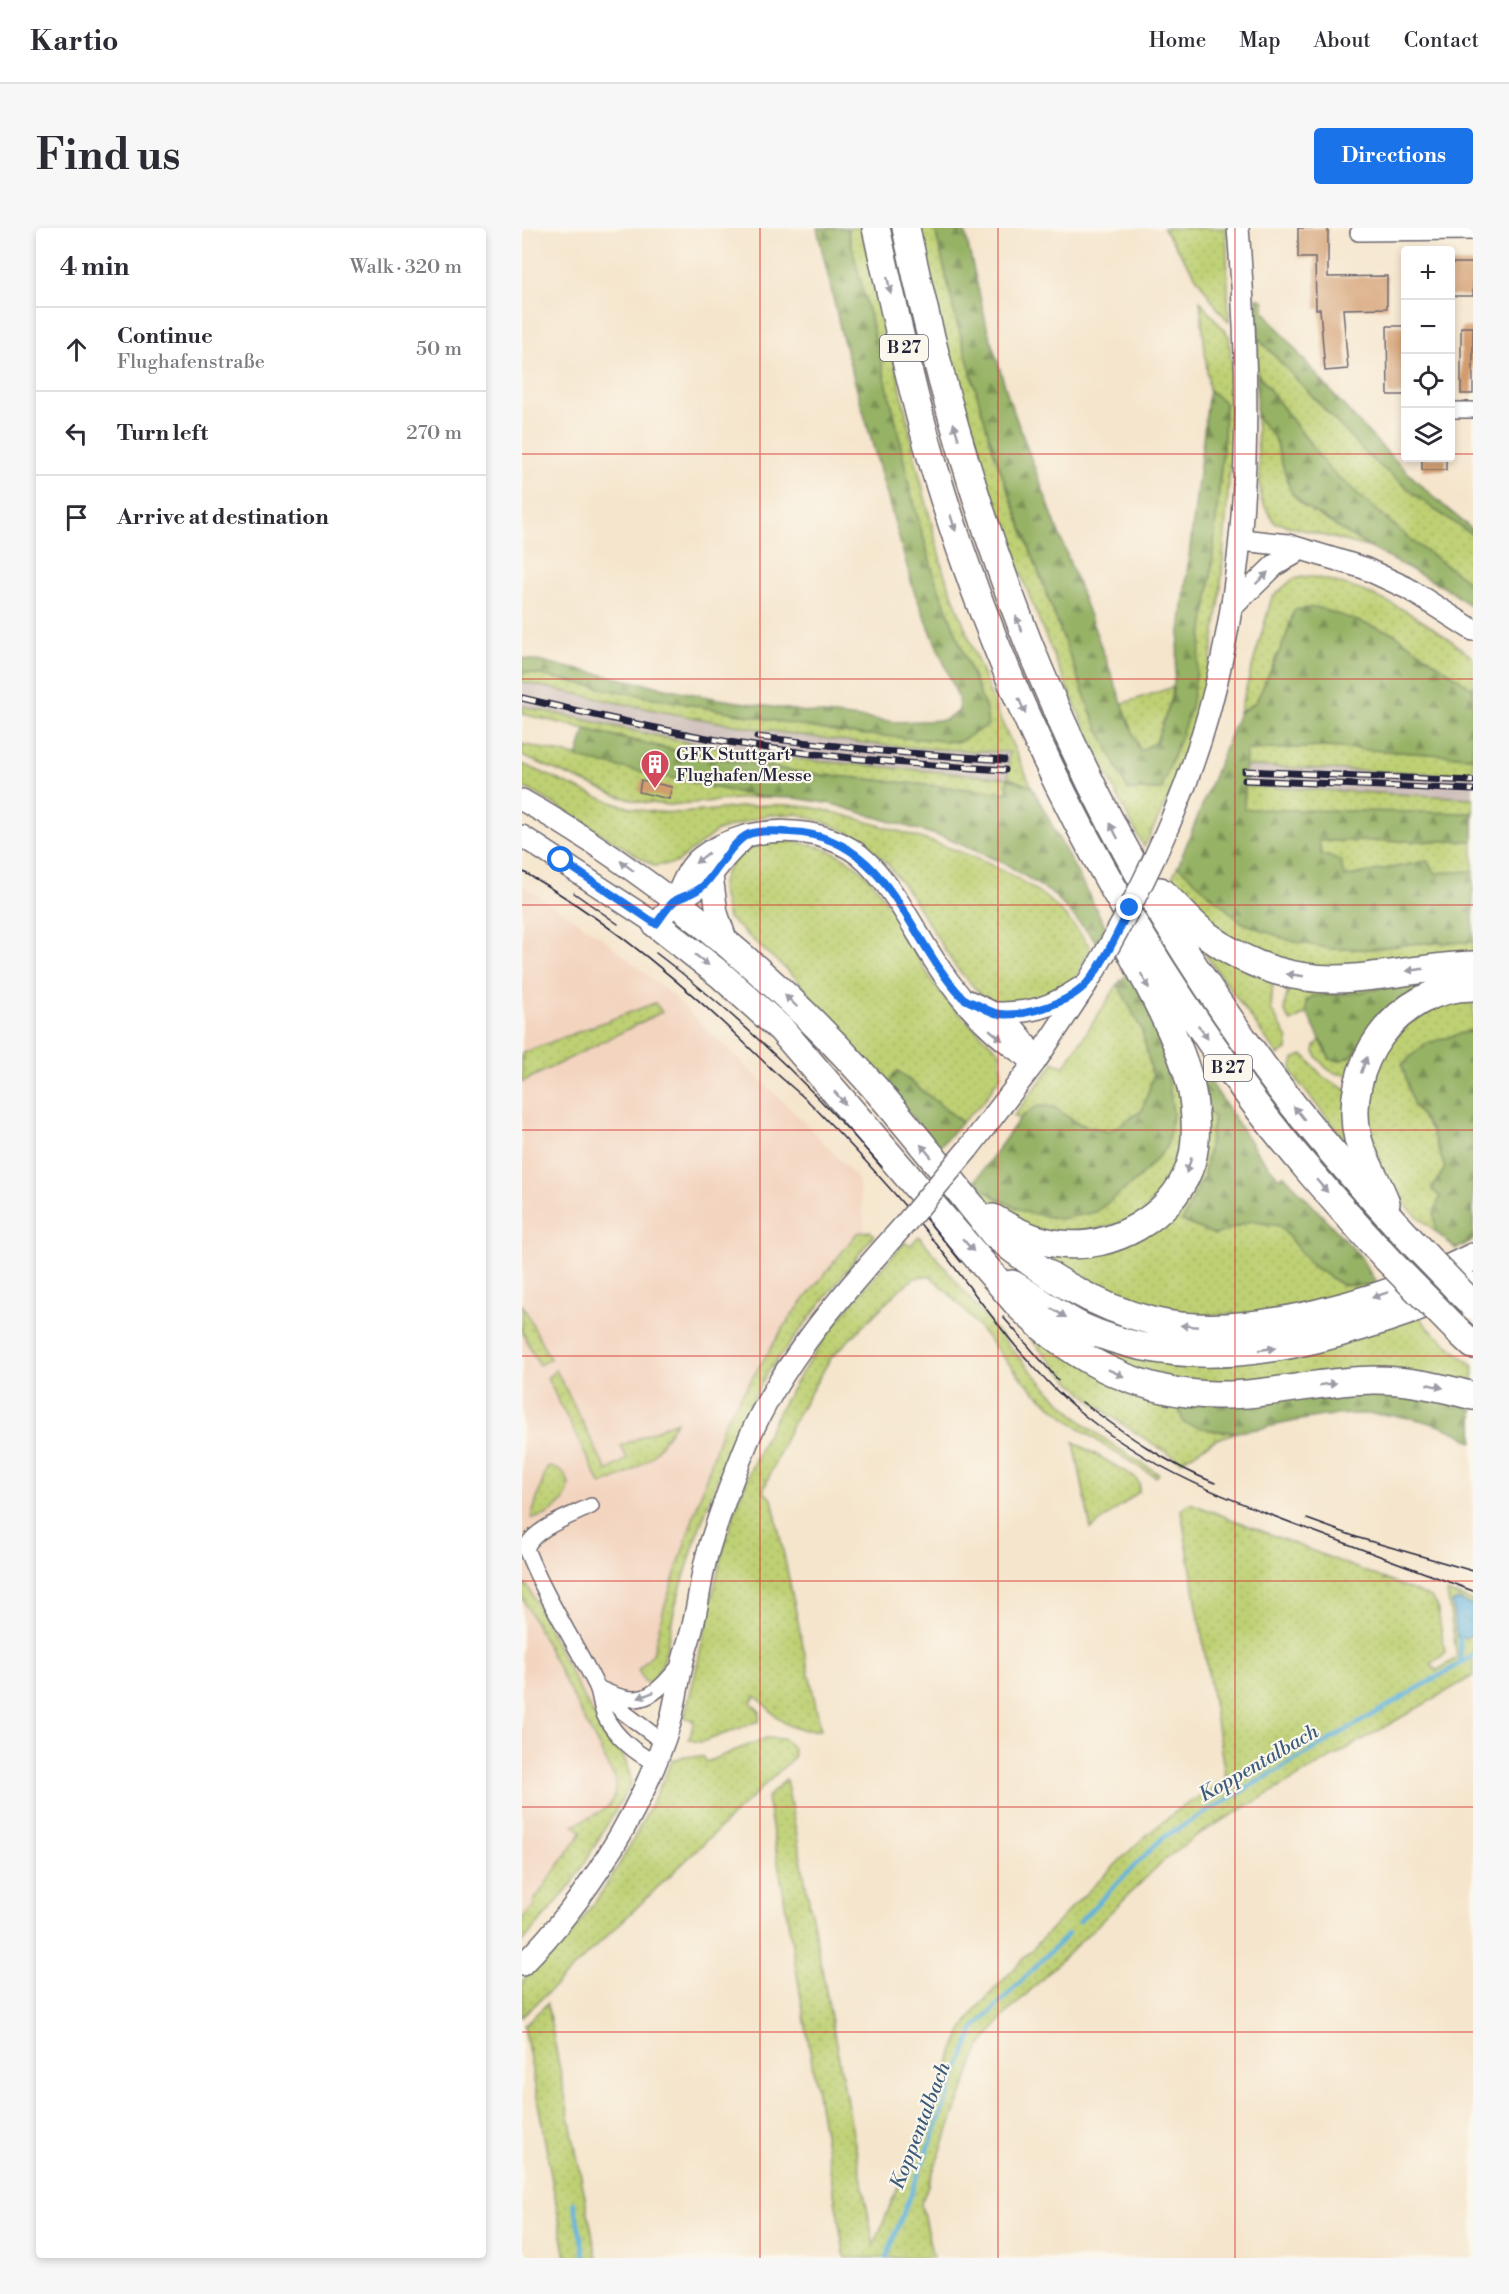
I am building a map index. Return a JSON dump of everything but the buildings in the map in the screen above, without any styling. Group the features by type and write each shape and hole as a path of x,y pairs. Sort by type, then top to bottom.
{"highway":[{"name":"B 27","path":"876,228 934,468 974,585 1028,721 1095,857 1149,952 1239,1083 1299,1160 1388,1259 1465,1337"},
{"name":"B 27","path":"906,228 949,408 999,568 1028,646 1065,732 1134,869 1203,981 1267,1073 1392,1221 1473,1305"},
{"path":"964,1196 988,1215 1016,1232 1044,1241 1062,1245 1106,1241 1131,1231 1148,1220 1171,1198 1189,1170 1194,1151 1196,1128 1194,1103 1187,1070 1149,987 1108,911 1095,857"},
{"path":"1134,869 1172,901 1186,919 1209,937 1247,961 1281,973 1319,979 1353,979 1442,966 1473,965"},
{"path":"674,901 727,942 791,1000 866,1078 994,1234 1065,1287 1119,1311 1166,1324 1225,1327 1285,1320 1326,1311 1428,1278 1473,1257"},
{"path":"656,924 722,976 780,1029 1019,1306 1066,1348 1118,1375 1150,1386 1217,1395 1374,1380 1423,1383 1473,1396"},
{"path":"1392,1221 1359,1140 1356,1096 1363,1065 1369,1052 1390,1023 1407,1008 1439,992 1473,987"},
{"path":"991,1272 1082,1326 1151,1348 1184,1353 1225,1353 1268,1349 1329,1337 1457,1294 1473,1286"}],"main road":[{"path":"522,1965 561,1921 610,1851 663,1742 694,1623 707,1556 728,1490 748,1441 781,1377 842,1294 968,1149 1035,1062 1110,945 1142,885 1174,813 1215,694 1233,606 1241,540 1245,395 1239,238"},
{"path":"1241,540 1288,544 1304,554 1364,568 1431,602 1473,630"},
{"path":"1233,606 1275,565 1304,554"},
{"path":"522,800 610,854 674,901"},
{"path":"522,836 656,924 674,901 687,871 701,857 723,844 748,835 775,831 805,832 843,846 865,860 888,886 935,962 985,1025 1014,1049 1035,1062"},
{"path":"674,901 690,894 712,876 735,847 748,835"},
{"path":"712,876 717,913 727,942"},
{"path":"995,1013 1029,1012 1044,1008 1060,1002 1086,985"},
{"path":"964,999 995,1013 1017,1029 1035,1062"}],"street":[{"path":"1358,233 1473,232"},
{"path":"1455,410 1473,410"},
{"path":"591,1506 536,1535 528,1542 526,1550 598,1688 605,1716 624,1741 640,1755 654,1762"},
{"path":"598,1688 623,1698 644,1698 661,1689 683,1661"},
{"path":"598,1688 622,1711 663,1742"}],"shaded area":[{"path":"522,682 688,718 807,736 909,746 1009,752 1008,778 805,760 685,742 522,706"},
{"path":"1245,766 1473,775 1473,798 1245,786"},
{"path":"522,885 604,939 674,997 798,1116 858,1179 866,1236 724,1423 664,1608 637,1711 618,1801 522,1928"}],"green space":[{"path":"817,228 847,228 894,413 909,486 935,579 986,710 988,725 959,742 842,733 522,671 522,658 718,699 897,722 945,720 959,711 958,697 914,591 842,336"},
{"path":"847,228 862,228 943,570 998,714 1032,787 1009,778 1008,793 805,773 687,753 522,714 522,706 685,742 805,760 1008,778 1009,752 886,745 764,730 642,708 522,682 522,671 842,733 987,725 986,710 935,579 909,486 894,413"},
{"path":"918,228 935,228 956,319 993,450 1093,718 1128,790 1162,790 1210,585 1225,403 1209,390 1200,301 1229,336 1235,402 1220,598 1207,684 1176,783 1144,847 1069,692 981,469 954,380"},
{"path":"935,228 964,228 987,327 1009,399 1140,751 1156,742 1172,698 1209,390 1225,403 1210,585 1191,708 1161,790 1128,790 1093,718 993,450 956,319"},
{"path":"1163,228 1226,228 1229,322 1218,309"},
{"path":"1257,298 1264,301 1264,311 1362,426 1416,481 1473,530 1473,535 1432,508 1370,458 1258,338"},
{"path":"1258,338 1370,458 1432,508 1473,535 1473,585 1411,540 1329,469 1257,373"},
{"path":"1257,373 1329,469 1411,540 1473,585 1473,608 1449,590 1371,548 1304,506 1291,492 1274,437 1256,416"},
{"path":"1256,416 1274,437 1291,492 1304,506 1371,548 1274,522 1261,500"},
{"path":"1309,576 1332,581 1375,596 1417,617 1455,643 1473,658 1473,689 1393,633 1294,610 1286,637 1256,702 1239,713 1272,597 1293,579"},
{"path":"1316,607 1393,633 1473,689 1473,757 1325,747 1246,750 1244,809 1473,813 1473,841 1319,841 1321,854 1341,861 1344,877 1427,861 1435,873 1473,871 1473,942 1419,943 1371,949 1332,949 1291,941 1241,922 1178,866 1239,713 1256,702 1286,637 1294,610"},
{"path":"1173,687 1172,698 1156,742 1140,751 1121,704"},
{"path":"585,730 687,753 805,773 1007,793 1008,778 1032,787 1106,928 1097,942 1053,894 1006,864 946,838 832,804 795,798 759,797 577,758"},
{"path":"522,744 759,797 670,805 640,802 618,796 522,756"},
{"path":"1325,747 1473,757 1473,775 1245,766 1246,750"},
{"path":"522,764 595,796 641,810 677,813 749,806 797,806 821,809 920,838 983,861 1023,882 1055,906 1090,947 1077,976 1051,997 1004,1004 983,997 955,966 914,900 888,864 861,839 832,825 798,814 767,815 717,831 676,863 654,866 539,795 522,787"},
{"path":"1245,786 1473,798 1473,813 1244,810"},
{"path":"783,841 815,846 840,855 860,869 890,907 938,989 963,1018 1000,1052 1001,1075 983,1102 962,1122 898,1071 886,1086 795,977 728,918 721,887 725,873 733,861 749,849 765,843"},
{"path":"1319,841 1473,841 1473,871 1435,873 1427,861 1344,877 1321,854"},
{"path":"1178,866 1242,922 1332,949 1371,949 1419,943 1473,942 1473,957 1336,972 1246,955 1168,885"},
{"path":"1208,950 1273,981 1271,1009 1288,1039 1287,1050 1278,1055 1205,954"},
{"path":"1132,969 1161,1026 1173,1114 1167,1147 1139,1178 1096,1212 1060,1219 1025,1212 993,1196 975,1181 1020,1118 1037,1106 1054,1107 1078,1124 1109,1132 1142,1111 1153,1077 1142,1031 1118,984"},
{"path":"1437,974 1428,988 1427,981 1347,994 1313,996 1306,1001 1307,1013 1291,1022 1285,1009 1285,1000 1291,985"},
{"path":"1427,981 1428,988 1378,1021 1352,1056 1339,1061 1330,1059 1307,1013 1306,1001 1313,996 1347,994"},
{"path":"1118,984 1142,1031 1153,1077 1142,1111 1109,1132 1080,1124 1049,1106 1038,1108 1020,1118 1013,1117 1055,1062 1064,1067"},
{"path":"1473,999 1473,1030 1463,1033 1413,1104 1431,1129 1445,1168 1432,1189 1440,1197 1434,1213 1436,1232 1406,1206 1373,1156 1364,1114 1369,1079 1385,1049 1414,1017 1446,1004"},
{"path":"655,1003 662,1012 522,1082 522,1053"},
{"path":"1378,1021 1352,1074 1334,1073 1321,1063 1314,1052 1320,1040 1330,1059"},
{"path":"1161,1026 1182,1074 1186,1157 1139,1219 1059,1238 1019,1227 968,1186 975,1180 993,1196 1139,1178"},
{"path":"1473,1030 1473,1240 1456,1249 1436,1232 1434,1213 1440,1197 1432,1189 1445,1168 1431,1129 1413,1104 1402,1064 1425,1044"},
{"path":"1302,1055 1323,1077 1348,1091 1346,1142 1292,1074 1294,1059"},
{"path":"897,1071 962,1122 938,1148 886,1086"},
{"path":"1198,1078 1208,1078 1256,1151 1279,1178 1284,1175 1360,1256 1377,1285 1342,1285 1311,1265 1280,1226 1251,1221 1215,1235 1182,1221 1204,1176 1214,1117 1203,1107"},
{"path":"1203,1107 1214,1117 1204,1176 1182,1221 1215,1235 1251,1221 1280,1226 1311,1265 1342,1285 1377,1285 1281,1312 1169,1317 1072,1283 1024,1241 1147,1231"},
{"path":"870,1231 874,1235 768,1372 738,1425 699,1529 675,1606 664,1659 653,1683 645,1682 638,1670 653,1653 664,1608 724,1423 789,1319 857,1233"},
{"path":"919,1236 996,1330 1057,1398 1098,1434 1159,1474 1156,1477 1123,1457 1061,1414 1032,1389 944,1289 930,1276 915,1278 900,1289 830,1359 791,1426 763,1491 772,1499 821,1730 799,1729 791,1726 777,1717 756,1696 751,1702 760,1712 759,1721 708,1740 700,1742 689,1740 694,1721 684,1717 717,1574 739,1499 761,1446 804,1369 837,1322 905,1242 910,1246"},
{"path":"989,1290 1178,1403 1214,1431 1237,1432 1215,1440 1181,1461 1120,1422 1086,1396 1035,1344"},
{"path":"522,1304 550,1359 539,1365 522,1331"},
{"path":"1039,1310 1113,1346 1420,1317 1427,1327 1473,1366 1473,1389 1190,1383 1122,1368"},
{"path":"556,1370 607,1471 627,1459 621,1446 677,1421 652,1457 627,1474 601,1485 547,1378"},
{"path":"1367,1394 1421,1397 1447,1401 1473,1409 1473,1442 1438,1425 1420,1420 1361,1414 1323,1416 1248,1431 1216,1431 1183,1423 1178,1403"},
{"path":"1074,1442 1135,1477 1139,1484 1139,1492 1091,1529"},
{"path":"550,1466 562,1472 568,1480 569,1488 561,1503 554,1509 547,1514 531,1518 547,1467"},
{"path":"1190,1503 1431,1597 1437,1605 1445,1652 1431,1663 1436,1671 1457,1658 1447,1592 1473,1601 1473,1606 1458,1600 1465,1638 1473,1634 1473,1676 1197,1835 1162,1862 1002,2018 978,2051 921,2204 933,2258 845,2258 767,1797 786,1779 874,2245 962,2031 976,2009 1072,1907 1143,1838 1179,1809 1226,1780 1181,1510"},
{"path":"527,1585 590,1709 626,1762 631,1784 572,1884 522,1943 522,1918 535,1906 533,1902 582,1832 574,1825 609,1806 615,1792 616,1781 522,1597 522,1588"},
{"path":"766,1738 784,1739 793,1748 794,1757 522,2017 522,1981 567,1937 608,1883 631,1844 672,1761 684,1756 704,1757 706,1762"},
{"path":"547,2004 597,2258 566,2258 524,2025"}],"water":[{"path":"1458,1600 1473,1606 1473,1634 1465,1638 1457,1637 1452,1603"}],"waterway":[{"path":"1460,1638 1461,1663"},
{"name":"Koppentalbach","path":"1079,1922 1162,1838 1473,1656"},
{"name":"Koppentalbach","path":"886,2258 974,2029 1068,1934"},
{"path":"574,2203 585,2258"}],"tram line":[{"path":"522,871 586,911 648,957 811,1104 909,1210 1039,1373 1085,1416 1139,1454 1222,1496 1473,1591"},
{"path":"574,893 618,924"},
{"path":"656,953 774,1054 882,1167"},
{"path":"925,1217 961,1262"},
{"path":"1003,1317 1058,1380"},
{"path":"1082,1402 1163,1457 1215,1483"},
{"path":"1307,1519 1359,1538 1473,1571"}],"railway":[{"path":"522,698 648,726 758,747 864,759 1005,770"},
{"path":"757,737 881,751 1004,760"},
{"path":"1245,771 1473,781"},
{"path":"1245,780 1473,790"}],"place":[{"name":"GFK Stuttgart Flughafen/Messe","path":"655,790"}],"route":[{"path":"561,860 656,924 674,901 701,887 748,835 775,831 805,832 843,846 865,860 888,886 935,962 964,999 995,1013 1029,1012 1044,1008 1060,1002 1086,985 1130,908"}]}
